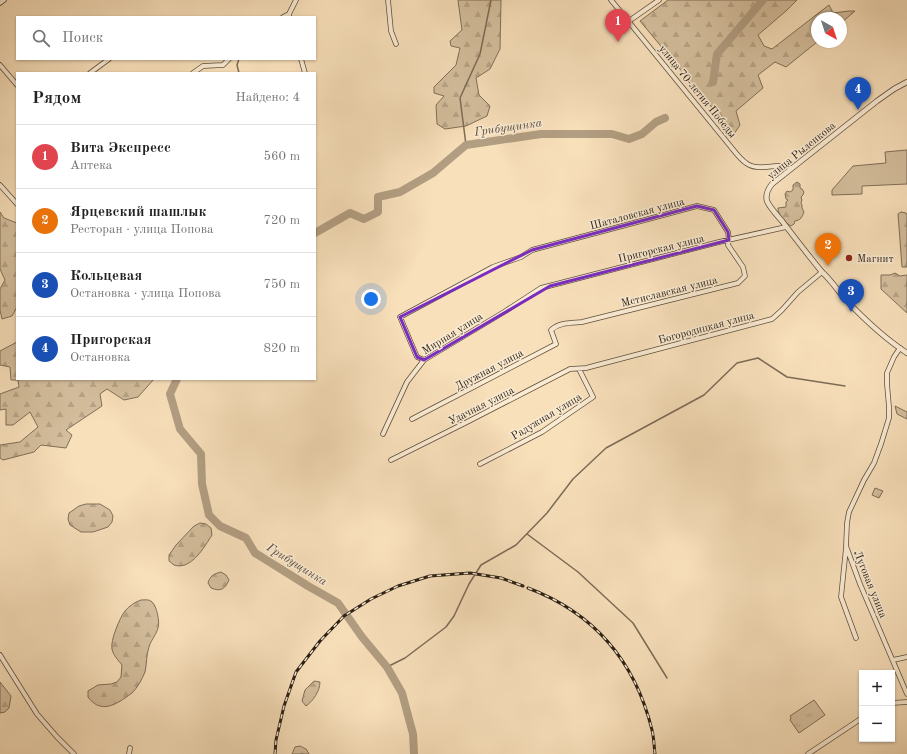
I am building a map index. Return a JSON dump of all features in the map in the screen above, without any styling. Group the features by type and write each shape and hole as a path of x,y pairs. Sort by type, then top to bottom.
{"street":[{"path":"0,3 4,0"},
{"path":"289,16 296,0"},
{"path":"388,0 391,31 396,44"},
{"name":"улица 70-летия Победы","path":"611,0 731,147 746,163 754,167 786,166 791,168"},
{"path":"629,21 659,0"},
{"path":"91,72 108,60"},
{"path":"194,72 203,66 222,65 228,60"},
{"path":"301,60 305,72"},
{"path":"0,65 16,84"},
{"name":"улица Рыленкова","path":"786,227 767,201 767,192 772,184 877,101 907,82"},
{"path":"0,185 16,203"},
{"name":"Шаталовская улица","path":"424,360 417,357 400,317 493,267 521,257 532,250 697,206 714,210 728,232 729,240"},
{"path":"786,227 822,272 865,319 886,338 907,352"},
{"name":"Пригорская улица","path":"541,288 786,227"},
{"name":"Мстиславская улица","path":"555,326 564,323 582,322 738,283 744,276 742,267 728,244 729,240"},
{"name":"Богородицкая улица","path":"580,369 772,319 798,292 822,272"},
{"name":"Мирная улица","path":"383,434 407,382 424,360 541,288"},
{"name":"Дружная улица","path":"412,420 556,344 551,330 555,326"},
{"name":"Луговая улица","path":"900,348 887,373 890,411 889,418 874,463 857,493 849,512 846,546 860,584 907,694"},
{"name":"Удачная улица","path":"392,460 570,369 580,369"},
{"name":"Радужная улица","path":"480,464 542,432 593,397 580,369"},
{"path":"846,546 842,597 856,638"},
{"path":"0,655 37,714 56,737 74,754"},
{"path":"893,660 907,657"},
{"path":"895,703 907,702"},
{"path":"808,754 859,720"},
{"path":"129,754 130,748"}],"highlighted area":[{"path":"697,206 714,210 728,232 729,240 550,286 424,360 417,357 400,317 532,250"}],"green space":[{"path":"458,0 501,0 500,49 490,69 476,78 479,95 490,106 487,116 466,126 445,129 437,124 436,105 444,96 434,93 434,87 456,65 460,48 451,46 450,41 462,30"},
{"path":"668,0 797,0 758,35 764,46 772,49 811,19 811,47 786,67 775,62 758,75 763,88 736,111 740,125 734,134 640,21"},
{"path":"829,5 832,12 820,12"},
{"path":"849,11 855,11 847,18 847,12 841,12"},
{"path":"907,150 907,184 862,186 862,194 832,195 832,190 853,166 886,163 885,152"},
{"path":"797,182 800,184 800,188 804,192 801,197 801,203 804,212 801,218 795,221 791,226 782,218 778,208 786,207 786,202 788,200 786,199 785,194 787,191 790,192 793,190 793,185"},
{"path":"0,212 4,218 16,223 16,309 12,316 2,319 0,310 0,289 5,280 0,269"},
{"path":"901,212 906,213 907,215 907,267 902,267 898,214"},
{"path":"895,273 900,276 907,275 907,313 881,289 881,275 890,275"},
{"path":"16,343 16,380 11,380 10,367 0,365 0,351"},
{"path":"18,380 153,380 138,397 124,400 107,389 100,394 102,406 66,430 72,435 66,448 41,445 34,452 3,460 0,458 0,445 20,442 38,427 30,412 13,425 6,425 6,409 0,410 0,394 19,387"},
{"path":"895,406 907,412 907,419 897,414"},
{"path":"875,488 883,491 879,498 872,495"},
{"path":"86,504 100,504 110,510 113,516 112,522 108,527 93,532 81,532 70,525 68,519 69,513 79,506"},
{"path":"200,523 206,524 211,528 212,535 209,540 192,561 180,566 173,565 169,561 169,555 176,545 194,526"},
{"path":"221,572 226,575 229,580 224,588 217,590 211,588 208,583 211,577"},
{"path":"141,600 150,600 154,604 159,622 159,626 148,650 145,672 131,694 110,706 97,705 88,697 88,691 98,685 117,682 121,677 122,665 113,651 112,641 118,624 125,611 132,604"},
{"path":"314,681 320,682 319,689 314,699 306,706 302,701 305,690"},
{"path":"0,682 11,696 9,708 5,712 0,713"},
{"path":"814,700 825,715 799,733 790,720 790,716"},
{"path":"300,746 306,749 309,754 292,754 295,747"}],"waterway":[{"path":"466,145 460,98 480,54 491,0"},
{"name":"Грибущинка","path":"713,82 717,54 763,0"},
{"path":"239,60 237,65 239,72"},
{"name":"Грибущинка","path":"316,232 350,213 364,219 378,212 378,197 400,192 433,173 466,145 541,134 612,134 629,139 642,134 656,122 665,118"},
{"path":"387,667 405,658 446,627 454,616 469,584 481,565 516,545 547,513 573,479 606,448 704,395 737,363 758,358 787,377 845,386"},
{"name":"Грибущинка","path":"177,380 170,394 180,429 201,454 202,484 209,515 220,526 246,538 255,553 338,603 362,637 387,667 402,693 413,734 414,754"},
{"path":"527,534 578,572 633,623 667,678"}],"railway":[{"path":"275,754 276,740 284,706 296,672 320,641 344,616 371,599 398,586 430,576 470,573 501,578 523,586"},
{"path":"528,588 552,598 573,611 592,626 608,642 623,661 635,682 644,705 653,733 655,754"}],"place":[{"name":"Вита Экспресс","path":"618,42"},
{"name":"Пригорская","path":"858,110"},
{"name":"Магнит","path":"849,258"},
{"name":"Ярцевский шашлык","path":"828,266"},
{"name":"Кольцевая","path":"851,312"}]}
